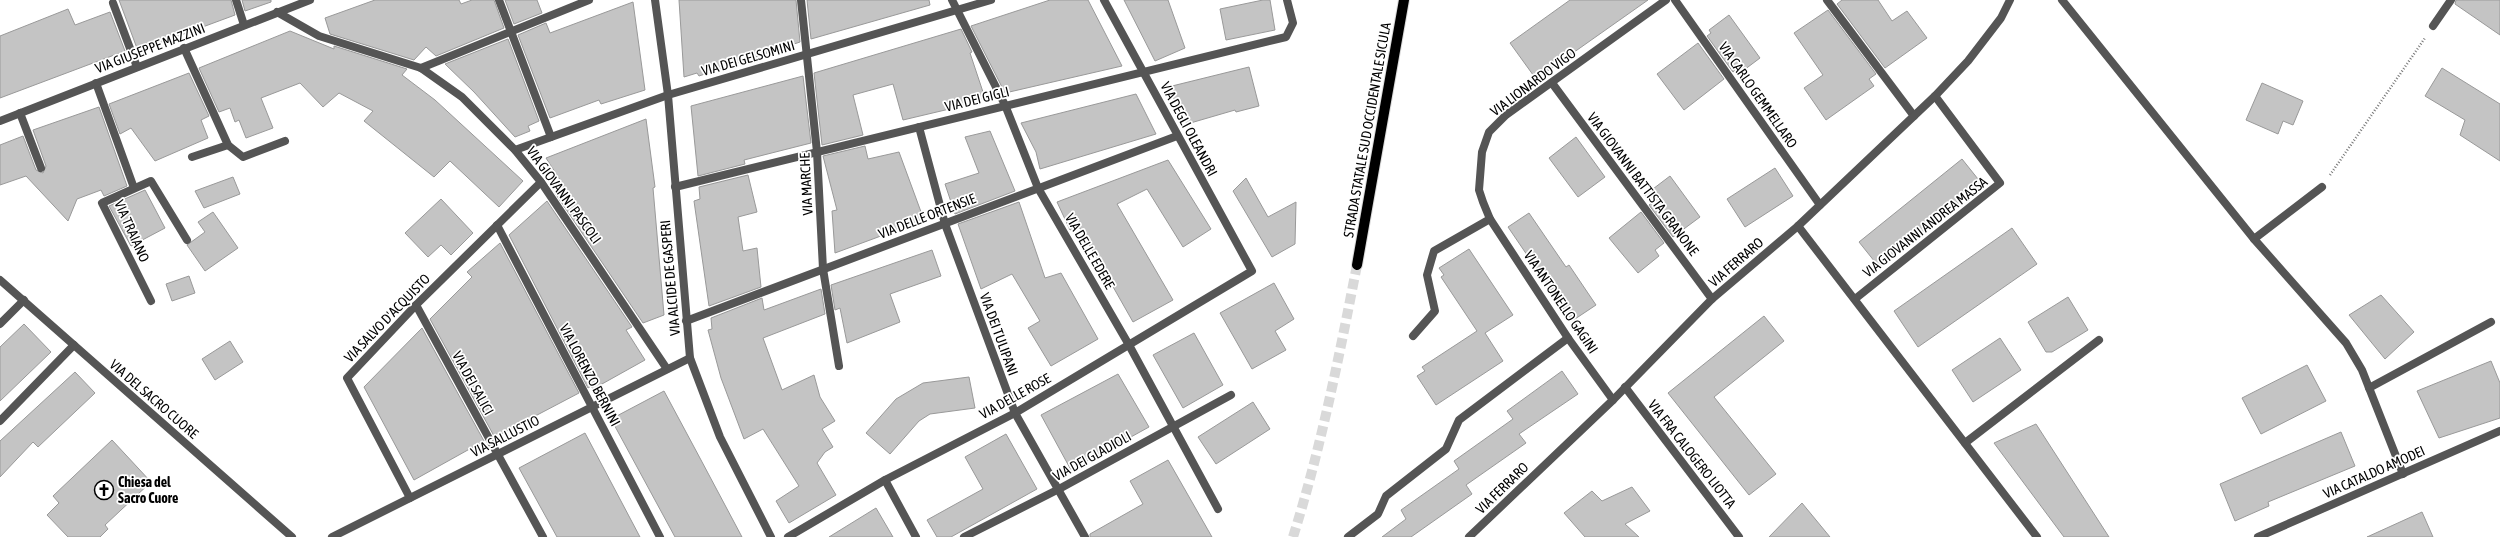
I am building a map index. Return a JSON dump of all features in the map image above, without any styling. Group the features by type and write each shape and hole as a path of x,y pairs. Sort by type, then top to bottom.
{"main road":[{"name":"STRADA STATALE SUD OCCIDENTALE SICULA","path":"1357,265 1404,0"}],"street":[{"path":"236,0 244,25"},
{"name":"VIA GIUSEPPE MAZZINI","path":"0,121 310,0"},
{"path":"499,0 551,137"},
{"path":"421,68 589,0"},
{"name":"VIA ALCIDE DE GASPERI","path":"654,0 668,95 690,358 720,437 771,537"},
{"name":"VIA MARCHE","path":"801,0 817,152 823,269 839,366"},
{"name":"VIA DELLE EDERE","path":"952,0 1005,106 1038,188 1129,344 1218,509"},
{"name":"VIA DEI GELSOMINI","path":"515,150 668,95 991,0"},
{"name":"VIA DEGLI OLEANDRI","path":"1104,0 1252,271"},
{"name":"VIA DEI GIGLI","path":"675,187 1286,37 1293,23 1287,0"},
{"name":"VIA LIONARDO VIGO","path":"1490,218 1479,190 1482,152 1490,132 1506,115 1666,0"},
{"name":"VIA CARLO GEMMELLARO","path":"1675,0 1820,205"},
{"path":"1827,0 1914,116"},
{"name":"VIA FERRARO","path":"1469,537 1613,400 1712,299 1798,226 1935,96 1968,61 2001,18 2010,0"},
{"path":"2062,0 2254,239 2346,343 2369,388 2403,474"},
{"path":"2433,26 2451,0"},
{"path":"112,3 137,67"},
{"name":"VIA GIOVANNI PASCOLI","path":"277,12 319,36 421,68 462,97 515,150 541,182 667,369"},
{"path":"184,48 228,145 243,157 285,140"},
{"path":"96,83 134,188 151,181 187,240"},
{"name":"VIA GIOVANNI BATTISTA GRANONE","path":"1552,83 1712,299"},
{"name":"VIA GIOVANNI ANDREA MASSA","path":"1855,299 2000,183 1935,96"},
{"path":"20,113 41,168"},
{"name":"VIA DEI TULIPANI","path":"919,127 945,224 1015,413 1085,537"},
{"name":"VIA DELLE ORTENSIE","path":"686,321 1177,136"},
{"path":"192,157 228,145"},
{"name":"VIA SALVO D'ACQUISTO","path":"410,498 348,378 416,305 541,182"},
{"path":"2254,239 2322,187"},
{"name":"VIA TRAIANO","path":"134,188 102,202 151,301"},
{"path":"1413,336 1435,311 1427,275 1434,251 1490,218"},
{"name":"VIA ANTONELLO GAGINI","path":"1490,218 1568,338 1613,400"},
{"name":"VIA LORENZO BERNINI","path":"497,225 660,537"},
{"path":"1798,226 2037,537"},
{"name":"VIA DELLE ROSE","path":"788,537 885,480 1015,413 1252,271"},
{"name":"VIA DEL SACRO CUORE","path":"0,280 292,537"},
{"path":"0,324 24,300"},
{"name":"VIA DEI SALICI","path":"416,305 542,537"},
{"path":"2369,388 2491,322"},
{"path":"1348,537 1378,514 1386,496 1446,449 1459,420 1568,338"},
{"path":"1964,442 2099,340"},
{"path":"0,421 74,345"},
{"name":"VIA SALLUSTIO","path":"332,537 690,358"},
{"name":"VIA FRA CALOGERO LIOTTA","path":"1625,387 1740,537"},
{"name":"VIA DEI GLADIOLI","path":"964,537 1059,489 1231,394"},
{"name":"VIA CATALDO AMODEI","path":"2258,537 2500,431"},
{"path":"885,480 916,537"}],"path":[{"path":"2322,187 2433,26"}],"building":[{"path":"119,0 231,0 235,15 138,51"},
{"path":"242,0 271,0 271,2 245,11"},
{"path":"375,0 459,0 461,4 472,0 494,0 504,28 436,56 426,47 414,60 330,34 325,18"},
{"path":"505,0 537,0 542,13 514,24"},
{"path":"679,0 796,0 800,42 699,76 697,73 684,77"},
{"path":"807,0 929,0 930,5 811,39"},
{"path":"1050,0 1088,0 1122,66 1005,93 971,26"},
{"path":"1124,0 1168,0 1185,48 1155,61"},
{"path":"1263,0 1270,0 1275,30 1226,40 1220,9"},
{"path":"1570,0 1648,0 1536,79 1510,43"},
{"path":"1842,0 1878,0 1892,21 1907,11 1927,38 1885,68 1837,4"},
{"path":"2456,0 2500,0 2500,35 2455,4"},
{"path":"633,2 645,90 601,104 599,100 550,118 518,35 546,23 550,33"},
{"path":"68,9 75,25 110,12 125,51 0,98 0,36"},
{"path":"1828,10 1876,74 1869,79 1874,86 1826,120 1804,88 1823,75 1794,33"},
{"path":"1729,15 1760,58 1740,73 1737,69 1733,72 1707,36 1711,33 1709,30"},
{"path":"961,29 972,52 970,53 985,98 977,100 979,102 903,120 893,84 853,95 863,135 822,145 814,73"},
{"path":"290,31 334,49 334,46 407,69 402,75 435,100 523,181 499,207 450,161 434,177 364,121 373,111 339,93 323,107 300,83 261,98 273,128 246,138 239,120 235,122 230,108 219,112 199,68"},
{"path":"508,39 539,121 528,126 530,131 515,137 474,92 445,64"},
{"path":"1698,43 1724,79 1684,110 1657,74"},
{"path":"1249,67 1259,106 1236,112 1235,110 1187,124 1168,87"},
{"path":"2442,68 2500,104 2500,161 2460,135 2465,120 2425,96"},
{"path":"189,73 209,116 201,120 208,138 155,161 131,128 120,134 109,104"},
{"path":"803,76 811,143 744,160 745,164 698,176 691,106"},
{"path":"2262,83 2303,101 2293,125 2283,121 2278,134 2246,120"},
{"path":"1136,94 1156,134 1040,169 1036,152 1021,123"},
{"path":"99,107 127,186 104,196 101,190 77,199 68,221 26,176 0,185 0,145 23,136 36,170 43,173 46,166 33,130"},
{"path":"646,119 655,187 653,188 664,315 643,323 555,193 564,186 546,158"},
{"path":"990,131 1015,191 955,214 945,184 979,173 965,137"},
{"path":"1576,137 1605,177 1578,197 1549,158"},
{"path":"865,146 868,159 899,152 924,220 835,253 832,211 837,210 823,156"},
{"path":"1962,159 1982,184 1879,267 1859,242"},
{"path":"1168,160 1211,229 1183,247 1147,189 1117,204 1173,300 1133,322 1078,225 1070,230 1057,202"},
{"path":"1775,168 1793,196 1745,227 1727,199"},
{"path":"748,175 757,212 738,217 743,251 757,248 761,287 709,306 694,201 700,199 699,187"},
{"path":"1670,176 1700,217 1673,237 1649,205 1651,203 1645,195"},
{"path":"233,177 240,194 204,208 195,191"},
{"path":"1246,178 1268,217 1296,202 1295,244 1272,257 1233,191"},
{"path":"145,190 165,228 131,246 109,206"},
{"path":"441,199 473,233 451,255 441,245 428,257 405,233"},
{"path":"547,201 632,327 626,330 645,360 593,389 591,386 588,388 509,235"},
{"path":"1019,202 1045,278 1061,273 1098,339 1051,366 1028,328 1040,321 1012,274 981,289 958,224"},
{"path":"213,212 238,248 205,271 187,245 205,232 198,222"},
{"path":"1641,212 1664,243 1655,250 1659,256 1638,273 1609,238"},
{"path":"1529,213 1566,267 1569,265 1596,305 1572,321 1508,227"},
{"path":"2012,228 2037,264 1918,347 1894,311"},
{"path":"500,243 579,393 501,434 500,432 494,436 430,319 472,277 467,272"},
{"path":"1469,249 1513,315 1485,333 1503,361 1436,405 1417,376 1425,371 1422,367 1477,331 1441,277 1444,275 1439,268"},
{"path":"932,250 941,276 890,294 900,322 847,343 840,308 835,310 831,285"},
{"path":"189,276 195,293 172,301 166,284"},
{"path":"1274,283 1294,319 1275,331 1286,350 1252,369 1220,313"},
{"path":"821,289 825,314 763,338 782,390 814,375 820,397 835,421 822,429 833,447 825,452 817,463 836,495 789,523 776,501 799,486 763,429 744,439 721,378 708,330 712,329 711,318 762,298 764,310"},
{"path":"2381,295 2414,332 2385,359 2349,315"},
{"path":"2068,297 2088,330 2052,352 2046,352 2028,322"},
{"path":"1764,316 1784,341 1714,397 1776,474 1749,495 1668,393"},
{"path":"24,324 51,352 0,401 0,347"},
{"path":"422,328 484,441 414,480 364,387"},
{"path":"1194,333 1223,385 1183,408 1153,355"},
{"path":"2000,338 2021,370 1973,402 1952,370"},
{"path":"230,341 243,362 215,380 202,359"},
{"path":"2491,361 2500,383 2500,418 2439,438 2417,391"},
{"path":"2307,365 2326,401 2261,434 2242,398"},
{"path":"1562,371 1578,394 1519,434 1526,443 1466,485 1472,494 1411,537 1382,537 1406,519 1401,510 1459,469 1454,461 1513,419 1507,411"},
{"path":"75,372 95,393 38,447 33,442 0,477 0,441"},
{"path":"1118,374 1149,427 1071,470 1041,415"},
{"path":"969,377 975,408 930,414 919,421 890,454 866,433 896,399 923,383"},
{"path":"664,391 742,537 675,537 611,419"},
{"path":"1253,402 1270,429 1216,464 1198,437"},
{"path":"2036,424 2109,537 2064,537 1994,443"},
{"path":"2341,432 2355,466 2268,502 2269,506 2235,521 2220,484"},
{"path":"585,433 640,537 557,537 519,468"},
{"path":"1006,434 1037,489 951,537 937,537 927,520 983,489 965,457"},
{"name":"Chiesa del Sacro Cuore","path":"112,440 151,482 105,525 108,529 100,537 68,537 47,515 59,503 53,496"},
{"path":"1168,460 1212,537 1090,537 1090,534 1143,504 1130,481"},
{"path":"1632,487 1650,511 1625,524 1639,537 1585,537 1564,513 1592,491 1602,501"},
{"path":"1802,503 1830,537 1769,537"},
{"path":"876,508 893,537 829,537"},
{"path":"2422,512 2433,537 2367,537"}],"tunnel":[{"path":"1293,537 1321,436 1357,265"}],"place":[{"name":"Chiesa del Sacro Cuore","path":"104,490"}]}
